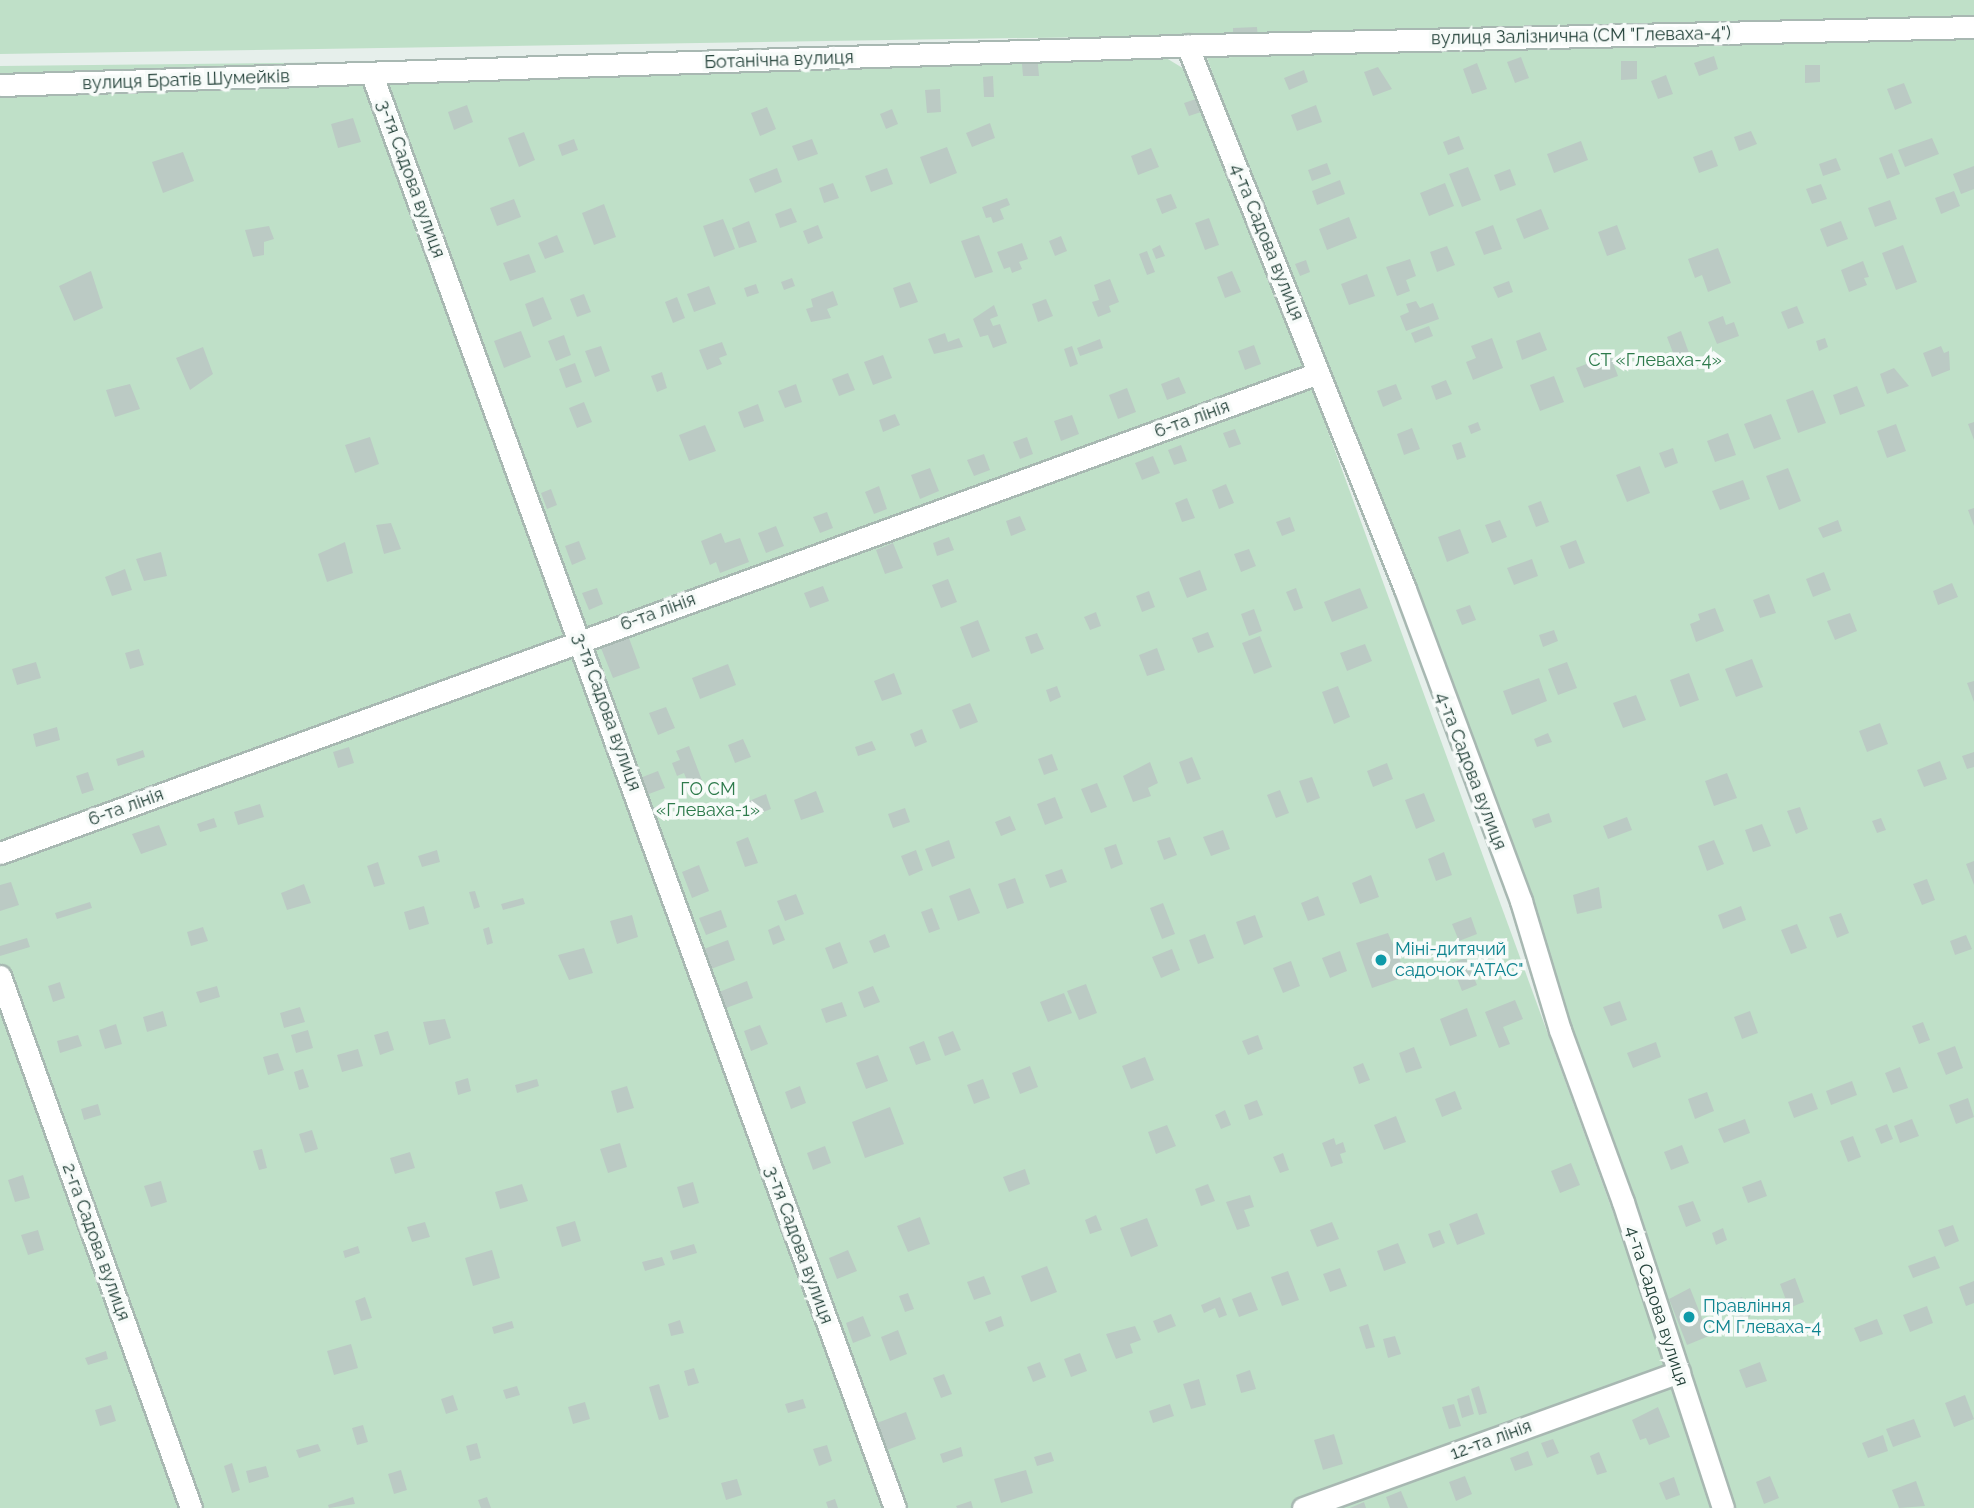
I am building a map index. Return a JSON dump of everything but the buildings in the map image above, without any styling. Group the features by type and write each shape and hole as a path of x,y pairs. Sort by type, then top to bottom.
{"street":[{"name":"вулиця Залізнична (СМ \"Глеваха-4\")","path":"1187,46 1974,27"},
{"name":"Ботанічна вулиця","path":"372,75 1187,46"},
{"name":"4-та Садова вулиця","path":"1187,46 1405,589 1521,901 1560,1030 1679,1372 1723,1508"},
{"name":"вулиця Братів Шумейків","path":"0,85 372,75"},
{"name":"3-тя Садова вулиця","path":"372,75 581,640 895,1508"},
{"name":"6-та лінія","path":"0,853 1318,373"},
{"name":"2-га Садова вулиця","path":"0,976 191,1508"},
{"name":"12-та лінія","path":"1303,1508 1679,1372"}],"green space":[{"path":"0,0 1974,0 1974,16 1538,30 0,54"},
{"name":"СТ «Глеваха-4»","path":"1974,28 1974,1508 1728,1508 1207,58"},
{"name":"ГО СМ «Глеваха-1»","path":"1158,53 1199,78 1721,1508 0,1508 0,66"}],"place":[{"name":"Міні-дитячий садочок \"АТАС\"","path":"1381,960"},
{"name":"Правління СМ Глеваха-4","path":"1689,1317"}]}
